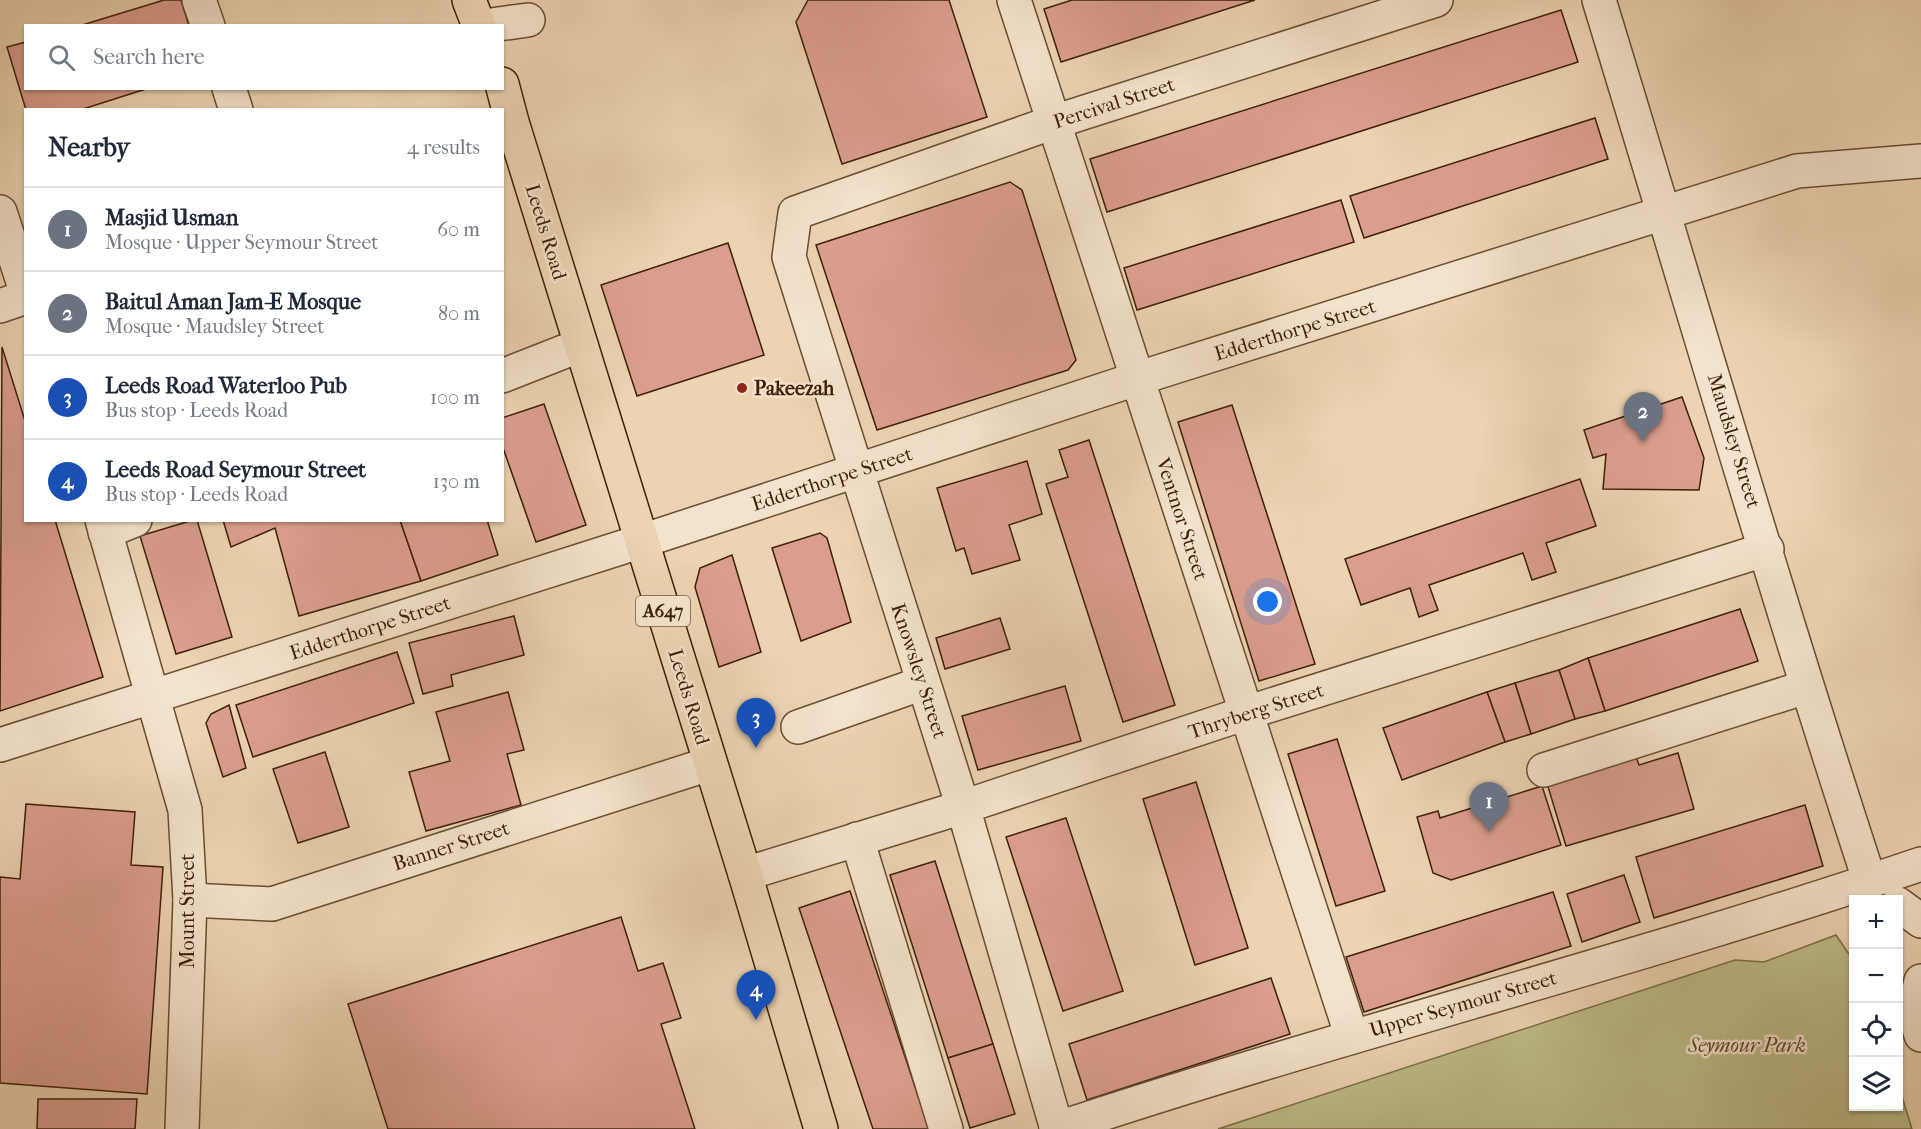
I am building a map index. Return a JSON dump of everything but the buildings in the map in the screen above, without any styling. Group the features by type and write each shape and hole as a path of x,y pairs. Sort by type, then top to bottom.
{"main road":[{"name":"Leeds Road","path":"505,102 745,874 821,1129"}],"street":[{"path":"199,0 207,24"},
{"name":"Ventnor Street","path":"1014,0 1136,379 1353,1037"},
{"name":"Percival Street","path":"795,213 1054,122 1436,0"},
{"name":"Maudsley Street","path":"1599,0 1767,549 1806,687 1882,891"},
{"path":"483,17 528,20"},
{"path":"230,90 235,108"},
{"name":"Edderthorpe Street","path":"0,745 642,541 1136,379 1797,171 1921,161"},
{"path":"0,212 24,285"},
{"name":"Knowsley Street","path":"795,213 789,258 963,807 1056,1129"},
{"path":"0,306 24,298"},
{"path":"504,375 581,345"},
{"name":"Mount Street","path":"114,524 154,697 185,810 190,900 182,1129"},
{"name":"Thryberg Street","path":"745,874 963,807 1246,713 1767,549"},
{"path":"798,727 923,682"},
{"path":"1544,770 1806,687"},
{"name":"Banner Street","path":"190,900 272,904 709,764"},
{"path":"857,839 946,1129"},
{"name":"Upper Seymour Street","path":"1056,1129 1353,1037 1882,891 1921,864"},
{"path":"1903,907 1921,921"},
{"path":"1921,981 1914,1012 1921,1035"}],"green space":[{"name":"Seymour Park","path":"1836,935 1849,954 1849,1111 1903,1111 1903,1100 1912,1129 1218,1129 1735,960 1764,962"}],"place":[{"name":"Pakeezah","path":"742,388"},
{"name":"Baitul Aman Jam-E Mosque","path":"1643,442"},
{"name":"Leeds Road Waterloo Pub","path":"756,748"},
{"name":"Masjid Usman","path":"1489,832"},
{"name":"Leeds Road Seymour Street","path":"756,1020"}]}
